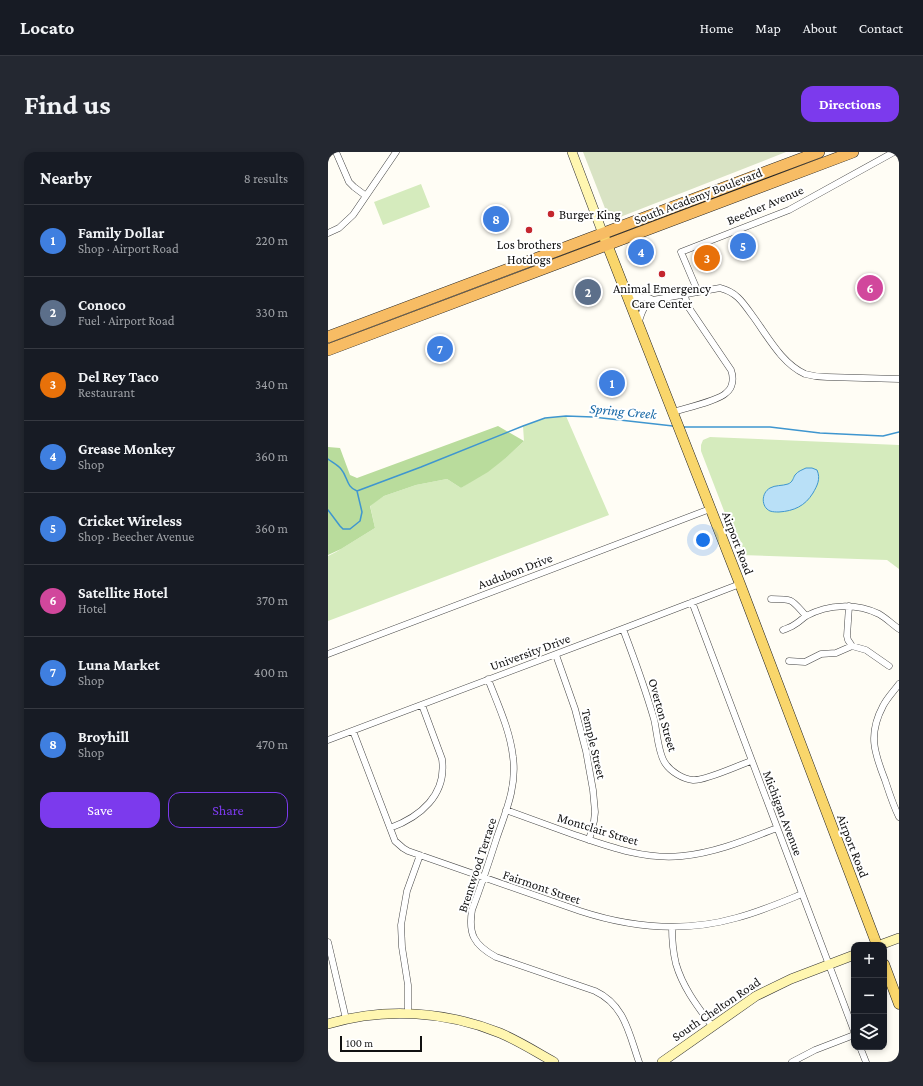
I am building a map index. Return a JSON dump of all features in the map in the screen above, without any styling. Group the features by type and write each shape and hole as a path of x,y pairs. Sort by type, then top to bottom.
{"highway":[{"name":"South Academy Boulevard","path":"329,335 603,234 819,152"},
{"name":"South Academy Boulevard","path":"328,350 853,152"}],"main road":[{"name":"Airport Road","path":"572,152 740,584 877,942"},
{"path":"887,942 899,938"},
{"name":"South Chelton Road","path":"662,1062 756,996 791,979 851,956"},
{"path":"887,972 899,1004"},
{"path":"328,1024 374,1014 408,1013 446,1018 480,1026 499,1033 554,1062"}],"street":[{"path":"336,152 349,182 366,196"},
{"path":"328,233 339,228 353,216 396,152"},
{"name":"Beecher Avenue","path":"698,292 681,252 789,210 894,152"},
{"path":"638,324 644,308 653,300 720,288 728,290 737,296 779,353 797,369 806,374 827,377 899,379"},
{"path":"673,412 722,396 729,390 733,380 731,370 687,305 685,295"},
{"path":"628,297 650,298 653,300"},
{"name":"Audubon Drive","path":"328,654 710,509"},
{"name":"University Drive","path":"328,740 488,679 556,655 740,584"},
{"path":"771,599 791,600 806,616"},
{"name":"Michigan Avenue","path":"692,602 851,1023"},
{"path":"783,630 806,616 820,610 842,606 863,608 878,614 899,629"},
{"path":"849,606 847,636 852,646"},
{"name":"Overton Street","path":"623,629 654,719 662,758 669,768 682,777 695,780 708,777 752,760"},
{"path":"789,661 805,662 821,654 836,653 852,646 866,650 889,666"},
{"name":"Temple Street","path":"556,655 575,708 592,782 595,812 589,840"},
{"name":"Brentwood Terrace","path":"488,679 509,734 514,758 514,779 506,810 472,910 471,925 474,938 482,948 496,957 595,991 610,999 620,1011 628,1027 639,1062"},
{"path":"899,684 883,705 877,718 874,732 874,746 877,759 899,817"},
{"path":"390,828 402,824 424,809 438,788 443,774 442,759 422,705"},
{"name":"Fairmont Street","path":"353,731 395,841 398,845 408,851 580,911 609,920 638,925 672,927 718,922 756,912 802,894"},
{"name":"Montclair Street","path":"506,810 610,847 654,856 680,857 721,849 777,828"},
{"path":"408,1013 408,985 402,947 401,925 407,891 420,855"},
{"path":"672,927 674,954 679,972 689,992 712,1026"},
{"path":"328,942 346,1019"},
{"path":"792,1062 815,1050 851,1035"},
{"path":"861,1050 866,1062"}],"green space":[{"path":"583,152 786,152 610,221"},
{"path":"421,184 430,207 383,225 374,202"},
{"path":"566,416 609,515 328,621 328,556 375,528 370,505 384,496 416,485 447,479 461,488 507,457 524,441 523,426 545,418"},
{"path":"498,426 524,441 488,472 461,488 447,479 416,485 384,496 370,506 375,528 341,549 328,555 328,447 340,448 350,475 357,478"},
{"path":"710,437 899,445 899,569 887,560 741,555 701,451 703,440"}],"water":[{"path":"806,468 817,470 819,476 816,488 810,498 794,509 776,512 767,509 763,500 767,490 772,487 790,483 796,474"}],"waterway":[{"name":"Spring Creek","path":"357,491 545,418 566,416 593,417 673,426"},
{"name":"Spring Creek","path":"683,427 770,427 820,433 883,436 899,432"},
{"path":"328,459 340,468 351,487 357,491"},
{"path":"328,510 343,529 350,529 360,521 362,512 357,491"}],"place":[{"name":"Burger King","path":"551,214"},
{"name":"Broyhill","path":"496,219"},
{"name":"Los brothers Hotdogs","path":"529,230"},
{"name":"Cricket Wireless","path":"743,246"},
{"name":"Grease Monkey","path":"641,252"},
{"name":"Del Rey Taco","path":"707,258"},
{"name":"Animal Emergency Care Center","path":"662,274"},
{"name":"Satellite Hotel","path":"870,288"},
{"name":"Conoco","path":"588,292"},
{"name":"Luna Market","path":"440,349"},
{"name":"Family Dollar","path":"612,383"}]}
